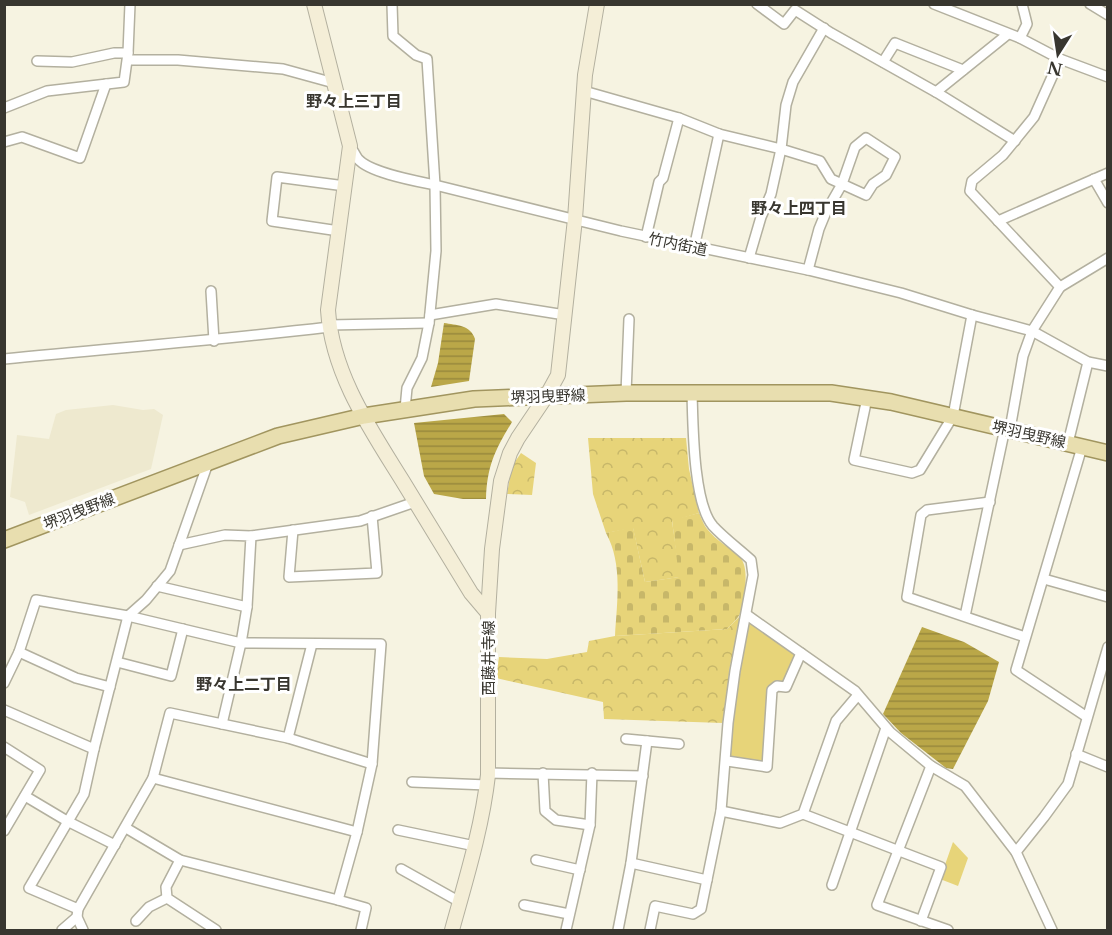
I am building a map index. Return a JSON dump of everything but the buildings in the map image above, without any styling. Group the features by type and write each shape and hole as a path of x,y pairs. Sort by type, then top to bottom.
{"main road":[{"name":"堺羽曳野線","path":"4,540 278,436 364,416 474,399 626,393 831,393 953,416 1107,453"}],"street":[{"path":"4,108 47,91 124,82 128,57 129,4"},
{"path":"314,4 350,146 328,310 329,326 337,358 354,401 471,593 488,613"},
{"path":"392,4 393,36 416,55 427,59 435,185 436,251 430,319 422,358 407,388 405,409"},
{"name":"西藤井寺線","path":"452,930 475,846 488,779 488,613 492,549 504,467 518,438 558,375 575,219 584,91 597,4"},
{"path":"757,4 784,24 795,10 1015,141"},
{"path":"934,4 1020,38 1060,59 1107,77"},
{"path":"1020,38 1026,24 1022,4"},
{"path":"1090,4 1107,15"},
{"path":"749,258 761,217 771,194 781,149 786,105 793,82 824,28"},
{"path":"936,92 1008,34"},
{"path":"883,62 895,43 963,70"},
{"path":"37,61 72,62 114,53 128,57 283,69 334,83"},
{"path":"1060,59 1034,117 1003,155 972,182 969,191 1060,287"},
{"path":"4,142 22,137 80,158 106,84"},
{"path":"584,91 679,118 719,134 820,161 831,179 842,184 866,195 873,184 886,175 895,157 866,138 855,147 842,184 819,229 808,270"},
{"path":"646,237 659,182 663,178 679,118"},
{"path":"694,248 719,134"},
{"name":"竹内街道","path":"350,146 359,160 380,171 406,179 646,237 808,270 900,293 1032,331 1088,362 1107,366"},
{"path":"998,221 1107,173"},
{"path":"339,231 272,221 277,177 345,186"},
{"path":"1094,179 1107,203"},
{"path":"965,616 1023,356 1032,331 1060,287 1107,258"},
{"path":"211,291 213,341"},
{"path":"4,359 161,343 213,341 329,326 430,319 496,304 565,315"},
{"path":"867,398 854,460 912,473 920,470 953,416 972,315"},
{"path":"626,393 629,319"},
{"path":"1087,717 1016,670 1044,579 1075,445 1088,362"},
{"path":"650,930 655,906 693,914 701,909 721,811 731,702 753,575 751,560 712,525 706,513 695,466 692,393"},
{"path":"83,930 78,913 29,888 84,794 128,616 170,570 208,463"},
{"path":"179,545 225,535 251,536 360,521 415,502"},
{"path":"990,502 927,510 921,515 907,597 1025,637"},
{"path":"293,530 289,577 377,573 372,516"},
{"path":"222,724 247,607 251,536"},
{"path":"1044,579 1107,597"},
{"path":"157,586 247,607"},
{"path":"4,683 19,652 36,600 128,616 241,643 381,644 372,764 357,832 338,900"},
{"path":"747,615 858,695 886,728 931,766 965,786 1016,852 1052,930"},
{"path":"117,662 171,676 183,629"},
{"path":"288,738 312,644"},
{"path":"1016,852 1068,784 1107,647"},
{"path":"19,652 76,678 110,687"},
{"path":"727,761 767,767 772,690 777,686 786,687 801,653"},
{"path":"802,814 836,721 858,695"},
{"path":"4,710 94,749"},
{"path":"62,930 78,913 153,778 170,713 288,738 372,764"},
{"path":"831,885 886,728"},
{"path":"626,740 679,744"},
{"path":"618,930 631,863 647,741"},
{"path":"4,747 40,770 4,831"},
{"path":"1076,754 1107,767"},
{"path":"931,766 877,905 948,930"},
{"path":"543,773 545,810 556,820 590,825"},
{"path":"412,782 488,779 543,773 643,776"},
{"path":"566,930 590,825 592,773"},
{"path":"153,778 357,832"},
{"path":"25,796 67,821 115,845"},
{"path":"721,811 780,823 802,814 941,867 921,921"},
{"path":"126,828 180,860 366,908 361,930"},
{"path":"398,830 475,846"},
{"path":"167,898 166,887 180,860"},
{"path":"536,860 580,870"},
{"path":"631,863 707,880"},
{"path":"401,869 460,902"},
{"path":"136,921 149,908 167,898"},
{"path":"167,898 216,930"},
{"path":"524,905 570,914"}],"shaded area":[{"path":"444,323 462,326 473,334 475,339 469,381 431,387 438,363"},
{"path":"113,405 143,410 154,409 163,415 151,469 29,515 25,502 10,497 17,435 49,439 56,414 66,410"},
{"path":"504,414 512,422 493,459 488,477 486,499 463,499 434,494 424,476 414,423"},
{"path":"922,627 964,642 999,662 988,701 953,769 946,768 901,733 883,714"}],"green space":[{"path":"588,438 686,438 689,469 699,513 672,521 680,577 645,582 633,528 606,533 593,494"},
{"path":"521,453 536,463 532,495 507,494 512,466"},
{"path":"699,513 707,528 742,559 745,567 744,600 738,617 727,629 615,636 618,597 617,570 606,533 633,527 645,582 679,577 672,520"},
{"path":"742,614 730,666 723,723 604,719 603,702 496,678 499,657 547,659 587,652 589,641 615,636 727,629"},
{"path":"749,621 796,654 783,683 776,682 763,763 730,758 732,721"},
{"path":"953,842 968,858 958,886 940,879"}],"district":[{"name":"野々上三丁目","path":"354,101"},
{"name":"野々上四丁目","path":"799,208"},
{"name":"野々上二丁目","path":"244,684"}]}
